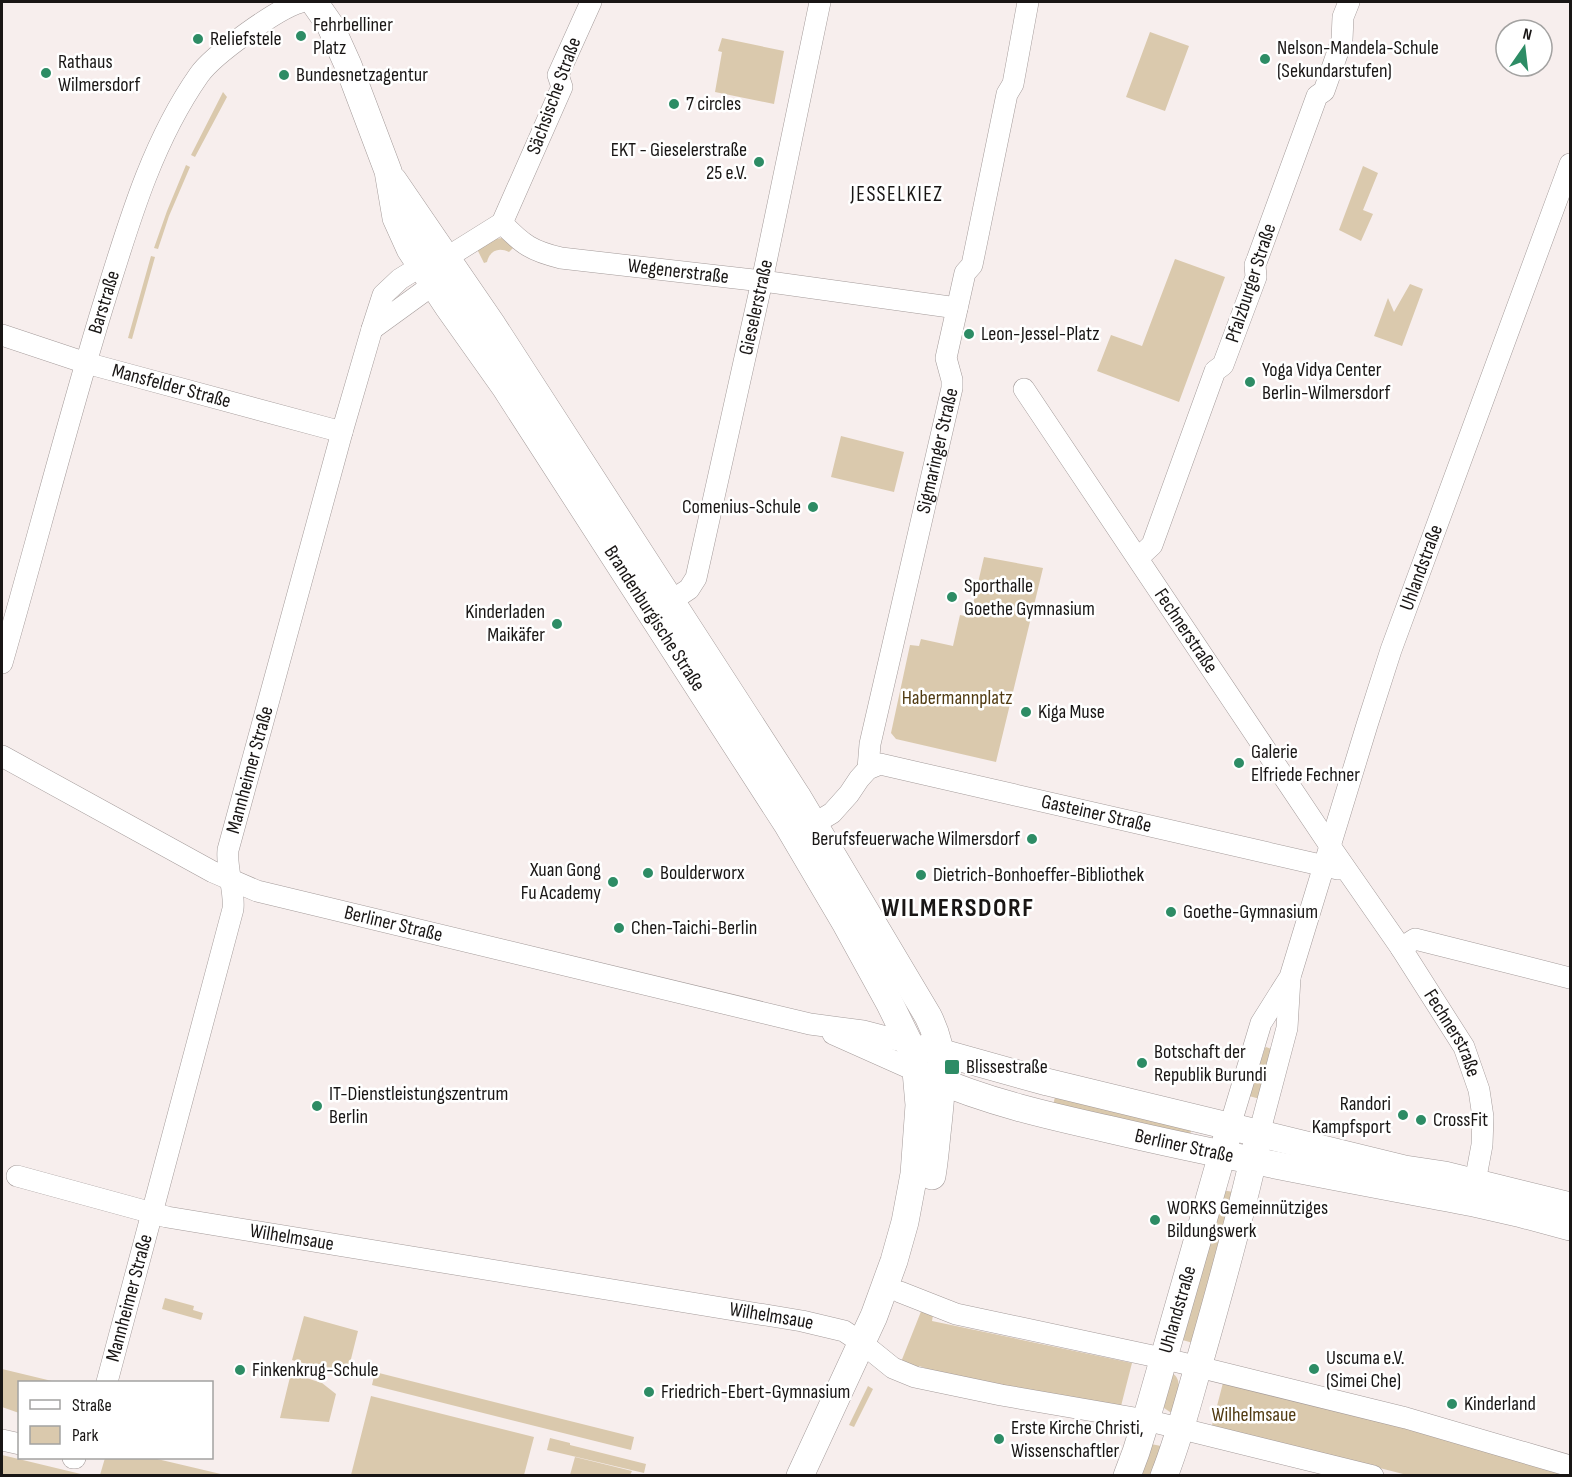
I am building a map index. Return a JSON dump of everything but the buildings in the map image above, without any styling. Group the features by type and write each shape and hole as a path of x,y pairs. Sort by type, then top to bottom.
{"main road":[{"name":"Brandenburgische Straße","path":"314,2 330,25 348,65 388,171 434,269 505,387 928,1016 941,1052"},
{"name":"Brandenburgische Straße","path":"434,269 493,326 671,601 804,830 862,954 909,1043 916,1071"},
{"name":"Berliner Straße","path":"909,1043 1047,1082 1406,1169 1445,1175 1570,1206"},
{"path":"800,1476 900,1292 918,1235 933,1170 942,1083 941,1052"},
{"name":"Berliner Straße","path":"916,1071 969,1093 1053,1118 1222,1155 1518,1212 1570,1227"},
{"path":"820,1476 869,1348 908,1206 914,1174 919,1116 916,1071"},
{"name":"Uhlandstraße","path":"1127,1476 1146,1419 1230,1126"},
{"name":"Uhlandstraße","path":"1164,1476 1198,1367 1239,1221 1259,1134"}],"street":[{"name":"Barstraße","path":"2,663 86,363 137,200 159,145 177,108 200,73 222,52 263,23 301,2"},
{"name":"Sächsische Straße","path":"502,223 562,87 558,75 591,2"},
{"name":"Gieselerstraße","path":"671,601 689,589 696,578 762,281 820,2"},
{"name":"Sigmaringer Straße","path":"868,770 870,744 952,387 946,358 965,273 972,265 1007,94 1013,84 1029,2"},
{"name":"Pfalzburger Straße","path":"1138,558 1152,544 1215,371 1224,365 1256,277 1255,265 1317,96 1324,91 1342,40 1343,17 1349,2"},
{"name":"Uhlandstraße","path":"1259,1134 1287,1028 1290,977 1391,650 1570,164"},
{"path":"434,269 502,223"},
{"name":"Wegenerstraße","path":"502,223 517,239 530,248 561,258 762,281 957,308"},
{"name":"Mannheimer Straße","path":"108,1381 233,909 228,850 372,329 383,295 400,279 434,269"},
{"name":"Mansfelder Straße","path":"2,335 86,363 342,432"},
{"name":"Fechnerstraße","path":"1024,389 1138,558 1327,856 1348,871 1401,948 1464,1047 1479,1090 1484,1117 1482,1145 1475,1182"},
{"name":"Berliner Straße","path":"2,756 230,880 257,891 810,1024 863,1031 909,1043"},
{"name":"Gasteiner Straße","path":"868,770 880,764 1327,856"},
{"path":"804,830 832,813 868,770"},
{"path":"1401,948 1415,939 1570,978"},
{"name":"Uhlandstraße","path":"1230,1126 1261,1023 1290,977"},
{"name":"Berliner Straße","path":"810,1024 916,1071"},
{"name":"Mannheimer Straße","path":"17,1176 151,1213"},
{"name":"Wilhelmsaue","path":"151,1213 802,1320 844,1330 893,1368 915,1377 1001,1395 1146,1419 1373,1476"},
{"path":"900,1292 956,1314 1162,1358 1406,1418 1570,1466"},
{"path":"2,1440 18,1444"}],"green space":[{"path":"1150,32 1189,46 1165,111 1126,97"},
{"path":"722,38 784,51 774,104 715,92 722,52 718,51"},
{"path":"223,92 227,97 195,157 191,155"},
{"path":"186,165 190,167 158,249 154,248 167,211"},
{"path":"1363,166 1378,173 1363,210 1373,214 1361,241 1339,230"},
{"path":"502,238 516,245 509,252 495,251 484,263 477,249 495,239"},
{"path":"151,256 155,257 132,339 128,338"},
{"path":"1175,259 1225,277 1179,402 1097,371 1111,335 1142,346"},
{"path":"1410,284 1423,289 1402,346 1374,336 1388,298 1394,312"},
{"path":"841,436 904,452 894,492 831,477"},
{"name":"Habermannplatz","path":"984,557 1043,568 996,762 896,739 891,733 910,645 919,646 921,639 953,646 960,615 970,617"},
{"path":"1266,1047 1274,1050 1260,1099 1249,1096"},
{"path":"1055,1097 1192,1128 1189,1138 1053,1105"},
{"path":"1221,1190 1234,1192 1193,1343 1179,1339"},
{"path":"165,1298 194,1306 193,1310 203,1313 201,1320 162,1309"},
{"path":"922,1309 933,1315 932,1321 1132,1363 1121,1406 955,1378 919,1366 917,1369 901,1362"},
{"path":"304,1316 358,1331 347,1375 292,1360"},
{"path":"2,1369 52,1381 18,1381 18,1413 2,1407"},
{"path":"375,1372 634,1437 631,1450 372,1385"},
{"path":"291,1373 322,1383 336,1394 329,1422 280,1418"},
{"name":"Wilhelmsaue","path":"1172,1373 1176,1376 1179,1385 1176,1402 1170,1412 1164,1408 1162,1402"},
{"name":"Wilhelmsaue","path":"1224,1379 1570,1475 1407,1475 1211,1429"},
{"path":"868,1386 873,1389 854,1427 849,1425"},
{"path":"371,1396 534,1437 524,1475 351,1475"},
{"path":"550,1438 646,1464 644,1473 547,1450"},
{"path":"1151,1444 1161,1446 1151,1475 1140,1476"},
{"path":"2,1455 85,1475 2,1475"},
{"path":"575,1457 632,1471 630,1475 570,1475"},
{"path":"105,1459 157,1459 225,1475 100,1475"}],"place":[{"name":"Fehrbelliner Platz","path":"301,36"},
{"name":"Reliefstele","path":"198,39"},
{"name":"Nelson-Mandela-Schule (Sekundarstufen)","path":"1265,59"},
{"name":"Rathaus Wilmersdorf","path":"46,73"},
{"name":"Bundesnetzagentur","path":"284,75"},
{"name":"7 circles","path":"674,104"},
{"name":"EKT - Gieselerstraße 25 e.V.","path":"759,162"},
{"name":"Leon-Jessel-Platz","path":"969,334"},
{"name":"Yoga Vidya Center Berlin-Wilmersdorf","path":"1250,382"},
{"name":"Comenius-Schule","path":"813,507"},
{"name":"Sporthalle Goethe Gymnasium","path":"952,597"},
{"name":"Kinderladen Maikäfer","path":"557,624"},
{"name":"Kiga Muse","path":"1026,712"},
{"name":"Galerie Elfriede Fechner","path":"1239,763"},
{"name":"Berufsfeuerwache Wilmersdorf","path":"1032,839"},
{"name":"Boulderworx","path":"648,873"},
{"name":"Dietrich-Bonhoeffer-Bibliothek","path":"921,875"},
{"name":"Xuan Gong Fu Academy","path":"613,882"},
{"name":"Goethe-Gymnasium","path":"1171,912"},
{"name":"Chen-Taichi-Berlin","path":"619,928"},
{"name":"Botschaft der Republik Burundi","path":"1142,1063"},
{"name":"Blissestraße","path":"952,1067"},
{"name":"IT-Dienstleistungszentrum Berlin","path":"317,1106"},
{"name":"Randori Kampfsport","path":"1403,1115"},
{"name":"CrossFit","path":"1421,1120"},
{"name":"WORKS Gemeinnütziges Bildungswerk","path":"1155,1220"},
{"name":"Uscuma e.V. (Simei Che)","path":"1314,1369"},
{"name":"Finkenkrug-Schule","path":"240,1370"},
{"name":"Friedrich-Ebert-Gymnasium","path":"649,1392"},
{"name":"Kinderland","path":"1452,1404"},
{"name":"Erste Kirche Christi, Wissenschaftler","path":"999,1439"}],"district":[{"name":"JESSELKIEZ","path":"897,194"},
{"name":"WILMERSDORF","path":"958,908"}]}
